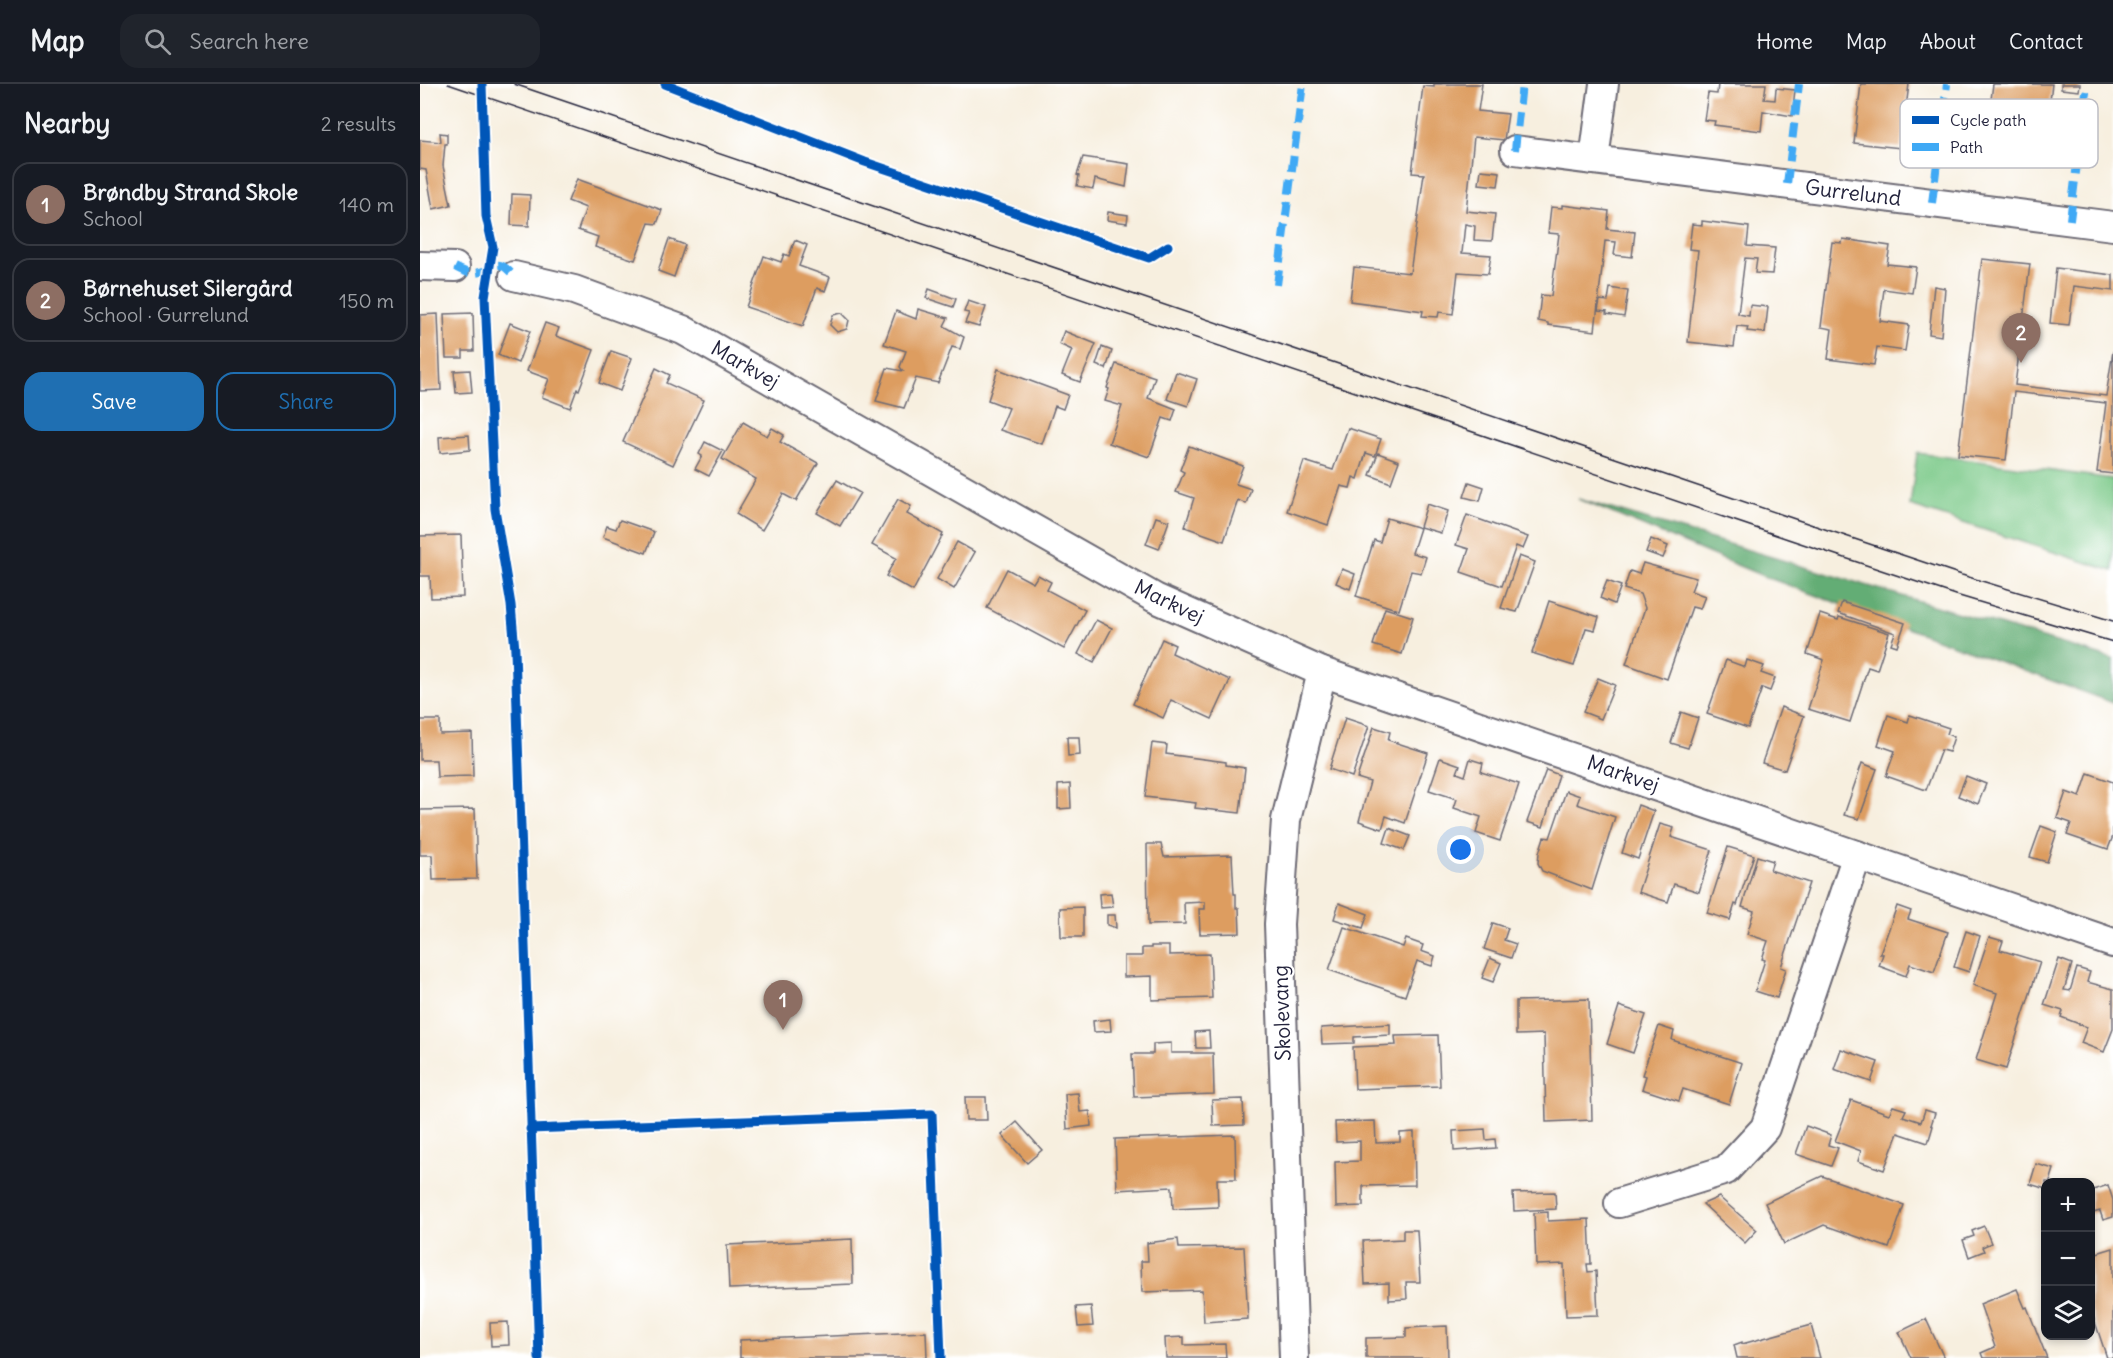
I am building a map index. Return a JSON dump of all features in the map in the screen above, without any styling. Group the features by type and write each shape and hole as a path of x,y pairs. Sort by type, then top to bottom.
{"street":[{"path":"1594,160 1604,84"},
{"name":"Gurrelund","path":"1515,150 2113,225"},
{"path":"420,266 455,267"},
{"name":"Markvej","path":"514,276 574,290 683,330 1155,598 1322,672 2113,943"},
{"name":"Skolevang","path":"1294,1358 1279,924 1286,820 1322,672"},
{"path":"1620,1203 1726,1170 1765,1128 1857,855"}],"green space":[{"path":"1917,453 2113,479 2113,571 1910,506"},
{"path":"1578,499 2113,659 2113,703 1763,576"}],"building":[{"path":"1434,84 1482,84 1478,111 1508,114 1504,140 1474,137 1466,211 1495,214 1492,241 1474,240 1475,226 1465,224 1462,253 1491,255 1488,274 1458,272 1453,314 1439,312 1438,317 1422,316 1423,311 1350,301 1354,267 1410,273 1424,174 1412,173 1423,86 1434,87"},
{"path":"1718,84 1766,84 1764,99 1775,100 1776,88 1795,90 1792,116 1763,111 1761,131 1714,125 1715,121 1704,120 1708,93 1717,94"},
{"path":"1861,84 1909,84 1907,99 1900,99 1900,148 1854,143"},
{"path":"1993,84 2052,84 2050,99 1991,99"},
{"path":"2061,84 2080,84 2079,91 2061,89"},
{"path":"440,133 447,134 443,166 451,205 433,209 426,170 420,169 420,140 441,142"},
{"path":"1083,157 1129,164 1126,187 1095,179 1093,189 1077,186 1079,176 1077,175"},
{"path":"1481,170 1500,172 1498,186 1479,184"},
{"path":"577,179 662,210 657,224 649,223 635,260 595,247 598,237 578,230 586,208 568,201"},
{"path":"512,194 530,195 529,226 511,225"},
{"path":"1562,205 1609,211 1607,229 1635,232 1632,257 1614,255 1616,242 1605,241 1595,331 1548,325 1548,323 1538,321 1541,295 1551,296 1559,234 1548,233 1551,207 1562,208"},
{"path":"1108,212 1128,215 1127,223 1107,220"},
{"path":"1702,221 1749,227 1747,246 1775,248 1772,274 1755,273 1757,259 1745,258 1738,314 1749,316 1750,305 1768,307 1765,333 1747,331 1748,327 1737,326 1734,347 1688,342 1698,250 1689,249 1692,224 1702,225"},
{"path":"669,239 685,245 674,277 658,271"},
{"path":"1843,239 1890,246 1887,264 1916,267 1912,293 1884,289 1880,321 1909,325 1905,351 1877,347 1874,365 1828,359 1832,329 1821,327 1832,242 1842,243"},
{"path":"795,240 807,245 799,266 830,277 825,291 817,288 803,326 746,307 764,256 781,262 784,254 789,256"},
{"path":"1982,259 2030,264 2015,385 2106,396 2113,351 2113,474 2097,472 2106,403 2014,392 2006,460 1958,455"},
{"path":"2056,268 2113,275 2113,291 2074,286 2069,325 2050,323"},
{"path":"1934,286 1945,288 1941,336 1929,334"},
{"path":"1610,288 1628,291 1624,317 1598,311 1600,300 1608,301"},
{"path":"929,289 956,299 953,307 926,298"},
{"path":"968,301 986,307 979,327 965,323 969,313 964,312"},
{"path":"918,309 948,318 944,326 964,337 960,349 952,347 938,383 916,378 904,408 876,401 887,368 903,371 900,367 906,351 884,344 896,311 916,319"},
{"path":"473,313 474,351 463,351 463,358 446,358 444,314"},
{"path":"842,313 849,320 847,329 837,332 830,325 833,315"},
{"path":"438,314 441,390 420,391 420,315"},
{"path":"510,323 530,331 518,363 498,355"},
{"path":"545,323 559,328 556,336 594,350 570,408 542,397 549,379 527,371"},
{"path":"1064,331 1096,344 1080,382 1062,375 1072,350 1059,344"},
{"path":"1102,347 1112,351 1106,369 1096,365"},
{"path":"611,351 632,358 620,391 599,383"},
{"path":"1116,364 1155,377 1148,398 1176,409 1172,421 1163,418 1149,457 1109,443 1122,406 1105,401"},
{"path":"656,368 670,375 666,383 704,400 673,465 623,442"},
{"path":"998,369 1068,395 1063,409 1055,406 1042,444 1000,430 1009,408 988,400"},
{"path":"470,370 472,392 456,393 454,371"},
{"path":"1176,372 1197,379 1188,406 1167,399"},
{"path":"743,422 767,436 772,428 784,435 780,442 818,463 796,501 783,494 762,530 736,514 756,479 722,459"},
{"path":"1348,428 1381,439 1375,456 1366,453 1358,479 1353,477 1350,488 1341,486 1328,525 1287,511 1304,461 1333,470"},
{"path":"469,435 470,450 440,453 439,437"},
{"path":"705,442 723,451 709,476 695,469 702,456 699,454"},
{"path":"1189,446 1243,466 1236,484 1251,489 1246,504 1238,500 1224,541 1185,527 1194,498 1176,492 1184,472 1180,470"},
{"path":"1378,453 1399,461 1391,483 1370,475"},
{"path":"837,480 860,493 840,526 817,513"},
{"path":"1469,482 1484,487 1480,501 1464,497"},
{"path":"898,499 911,506 907,514 943,534 913,591 886,576 896,558 872,545"},
{"path":"1427,504 1448,511 1441,533 1420,527"},
{"path":"1467,515 1528,537 1523,549 1516,546 1502,586 1461,572 1469,549 1456,545"},
{"path":"1156,517 1169,521 1159,549 1146,544"},
{"path":"1387,518 1420,528 1412,553 1426,557 1421,573 1411,571 1399,610 1356,596 1374,540 1380,542"},
{"path":"620,520 654,532 646,553 603,537 607,526 616,529"},
{"path":"461,535 463,597 431,598 430,576 420,576 420,536"},
{"path":"1651,539 1668,546 1663,558 1646,552"},
{"path":"957,542 975,552 954,589 937,579"},
{"path":"1519,556 1535,562 1517,612 1501,608"},
{"path":"1643,563 1696,578 1691,591 1705,596 1700,609 1692,607 1667,679 1626,664 1645,608 1640,594 1624,589 1630,571 1639,574"},
{"path":"1007,569 1033,583 1038,575 1051,582 1047,590 1085,610 1064,649 987,608"},
{"path":"1342,569 1355,574 1350,589 1336,583"},
{"path":"1607,581 1621,586 1614,604 1600,598"},
{"path":"1549,601 1599,617 1595,630 1586,628 1574,666 1532,653"},
{"path":"1842,602 1905,623 1897,646 1891,644 1895,633 1838,613"},
{"path":"1385,608 1413,617 1402,654 1373,645"},
{"path":"1820,614 1838,620 1839,617 1889,633 1877,670 1868,667 1850,722 1808,709 1824,660 1807,654"},
{"path":"1096,620 1112,628 1094,662 1078,654"},
{"path":"1162,639 1175,645 1172,653 1230,680 1212,719 1171,700 1163,718 1133,704"},
{"path":"1726,660 1745,667 1747,660 1764,666 1761,673 1775,678 1770,691 1762,688 1748,728 1707,714"},
{"path":"1598,678 1615,685 1601,719 1583,712"},
{"path":"1781,707 1804,716 1785,770 1762,763"},
{"path":"1681,712 1698,718 1688,748 1671,743"},
{"path":"1888,715 1908,722 1910,715 1949,728 1947,734 1954,737 1949,752 1941,750 1926,790 1886,776 1895,751 1878,745"},
{"path":"1345,718 1369,726 1352,777 1329,769"},
{"path":"420,720 440,720 440,734 472,733 473,776 437,777 436,760 420,760"},
{"path":"1374,727 1390,732 1388,740 1428,753 1405,823 1386,816 1382,829 1359,821 1370,782 1357,778"},
{"path":"1067,737 1079,737 1080,755 1068,756"},
{"path":"1152,743 1167,745 1166,754 1226,762 1226,765 1245,768 1240,813 1195,808 1196,803 1145,797"},
{"path":"1440,758 1460,765 1457,773 1465,776 1470,759 1483,763 1481,772 1519,784 1500,841 1476,833 1481,817 1454,808 1457,799 1429,790"},
{"path":"1862,763 1877,769 1859,819 1844,815"},
{"path":"1546,770 1559,775 1543,827 1527,822"},
{"path":"2088,773 2113,782 2113,836 2108,849 2067,835 2071,823 2057,818 2066,792 2080,797"},
{"path":"1966,776 1986,784 1978,804 1958,796"},
{"path":"1070,784 1071,808 1058,809 1058,785"},
{"path":"1566,791 1580,796 1577,804 1615,817 1592,890 1542,871 1538,863 1544,837 1550,838"},
{"path":"1638,805 1654,811 1638,859 1622,853"},
{"path":"475,809 477,879 433,880 432,855 420,855 420,810"},
{"path":"1660,824 1674,828 1671,837 1712,850 1699,892 1674,884 1668,902 1638,892"},
{"path":"2041,826 2057,832 2047,862 2030,857"},
{"path":"1389,828 1410,836 1404,850 1384,843"},
{"path":"1147,844 1161,844 1164,857 1232,855 1234,894 1236,894 1236,908 1239,908 1240,933 1200,934 1199,909 1205,909 1205,902 1184,903 1185,924 1148,925"},
{"path":"1728,847 1754,855 1730,920 1707,913"},
{"path":"1757,856 1773,861 1770,870 1809,883 1781,967 1786,969 1777,998 1755,991 1765,960 1762,959 1768,941 1747,934 1754,911 1742,907"},
{"path":"1111,893 1113,907 1100,908 1099,894"},
{"path":"1339,903 1368,914 1363,928 1334,919"},
{"path":"1897,906 1911,911 1908,919 1948,932 1934,972 1910,964 1906,976 1879,966 1883,954 1880,954"},
{"path":"1083,907 1083,937 1061,937 1060,908"},
{"path":"1107,915 1115,915 1116,928 1107,925"},
{"path":"1493,923 1508,928 1504,940 1516,944 1511,958 1484,949"},
{"path":"1344,927 1403,947 1406,939 1423,945 1421,951 1435,956 1432,966 1417,961 1405,996 1329,970"},
{"path":"1966,931 1980,936 1969,972 1954,967"},
{"path":"1989,937 2003,941 2000,950 2040,962 2006,1069 1976,1060 1997,993 1973,985"},
{"path":"1151,946 1169,946 1169,955 1210,954 1212,998 1152,1000 1152,976 1124,977 1124,956 1142,956 1142,948 1151,948"},
{"path":"1490,958 1501,963 1493,982 1482,978"},
{"path":"2059,959 2072,964 2064,990 2070,991 2077,968 2090,972 2087,982 2113,989 2113,1029 2104,1052 2081,1043 2087,1027 2061,1017 2063,1011 2044,1005"},
{"path":"1589,999 1592,1120 1546,1122 1544,1034 1516,1035 1516,1001"},
{"path":"1619,1006 1646,1015 1633,1053 1607,1044"},
{"path":"1110,1019 1111,1031 1094,1032 1093,1021"},
{"path":"1390,1024 1390,1035 1354,1037 1354,1043 1322,1044 1321,1028"},
{"path":"1659,1026 1674,1031 1672,1040 1742,1063 1729,1104 1683,1089 1679,1101 1642,1089 1646,1076 1642,1075"},
{"path":"1209,1031 1210,1048 1196,1048 1195,1032"},
{"path":"1438,1035 1440,1086 1355,1089 1353,1047 1396,1045 1395,1036"},
{"path":"1171,1043 1171,1053 1213,1053 1214,1094 1134,1097 1132,1054 1153,1054 1153,1044"},
{"path":"1841,1049 1878,1062 1871,1082 1834,1069"},
{"path":"1078,1093 1080,1112 1090,1111 1091,1126 1067,1129 1065,1094"},
{"path":"965,1097 986,1097 987,1120 966,1120"},
{"path":"1243,1099 1244,1125 1213,1126 1212,1100"},
{"path":"1851,1100 1889,1114 1893,1106 1906,1110 1903,1116 1921,1122 1925,1110 1935,1113 1928,1143 1898,1133 1884,1170 1858,1161 1861,1151 1835,1141"},
{"path":"1375,1121 1376,1143 1400,1142 1400,1133 1414,1132 1415,1185 1363,1186 1363,1206 1336,1207 1335,1162 1360,1161 1360,1141 1336,1142 1335,1122"},
{"path":"1017,1122 1042,1150 1027,1163 1002,1135"},
{"path":"1806,1126 1831,1135 1828,1145 1838,1148 1831,1166 1796,1154"},
{"path":"1485,1129 1486,1140 1495,1139 1496,1148 1454,1151 1453,1131"},
{"path":"1235,1135 1236,1179 1217,1179 1218,1207 1173,1209 1172,1187 1117,1190 1115,1139"},
{"path":"2036,1164 2054,1169 2051,1178 2041,1178 2041,1187 2030,1184"},
{"path":"1822,1176 1904,1205 1889,1248 1824,1225 1784,1244 1765,1203"},
{"path":"2108,1185 2113,1200 2113,1217 2103,1220 2100,1211 2095,1212 2095,1189"},
{"path":"1555,1192 1556,1209 1514,1211 1513,1193"},
{"path":"1719,1197 1757,1230 1745,1243 1703,1204"},
{"path":"1548,1212 1548,1221 1589,1219 1591,1264 1587,1264 1588,1272 1596,1271 1598,1315 1566,1316 1564,1264 1536,1265 1534,1213"},
{"path":"1984,1226 1991,1243 1982,1247 1984,1251 1969,1257 1963,1240 1974,1236 1972,1231"},
{"path":"1403,1230 1417,1230 1420,1282 1406,1282 1407,1299 1389,1300 1389,1283 1365,1284 1363,1241 1403,1239"},
{"path":"852,1239 853,1284 729,1289 727,1245"},
{"path":"1178,1239 1179,1248 1244,1247 1248,1319 1204,1322 1202,1290 1142,1292 1141,1261 1148,1261 1147,1243"},
{"path":"2113,1248 2113,1358 2107,1358 2095,1322 2095,1253"},
{"path":"2017,1289 2025,1308 2027,1307 2047,1358 1983,1358 1981,1353 1995,1347 1980,1304"},
{"path":"1091,1306 1093,1326 1078,1327 1076,1307"},
{"path":"1926,1319 1944,1358 1911,1358 1899,1332"},
{"path":"508,1322 509,1345 491,1346 490,1323"},
{"path":"1811,1325 1820,1358 1737,1358 1734,1345"},
{"path":"1447,1326 1448,1358 1366,1358 1366,1338 1406,1337 1406,1328"},
{"path":"926,1332 927,1358 740,1358 740,1340"},
{"path":"1184,1337 1184,1345 1225,1344 1226,1358 1166,1358 1165,1338"}],"tram line":[{"path":"448,84 1788,539 1956,595 2113,642"},
{"path":"514,84 1795,519 1962,575 2113,621"}],"marked path":[{"path":"1277,285 1303,84"},
{"path":"1515,150 1522,84"},
{"path":"1787,184 1799,84"},
{"path":"1945,99 1947,84"},
{"path":"2085,99 2087,84"},
{"path":"1932,203 1936,168"},
{"path":"2070,220 2076,168"},
{"path":"455,267 472,273 482,272 499,265 514,276"}],"cycle path":[{"path":"482,84 486,216 493,247 485,297 495,509 511,605 515,650 539,1358"},
{"path":"665,84 865,162 1149,258 1168,246"},
{"path":"530,1129 932,1114 941,1358"}],"place":[{"name":"Børnehuset Silergård","path":"2021,363"},
{"name":"Brøndby Strand Skole","path":"783,1030"}]}
